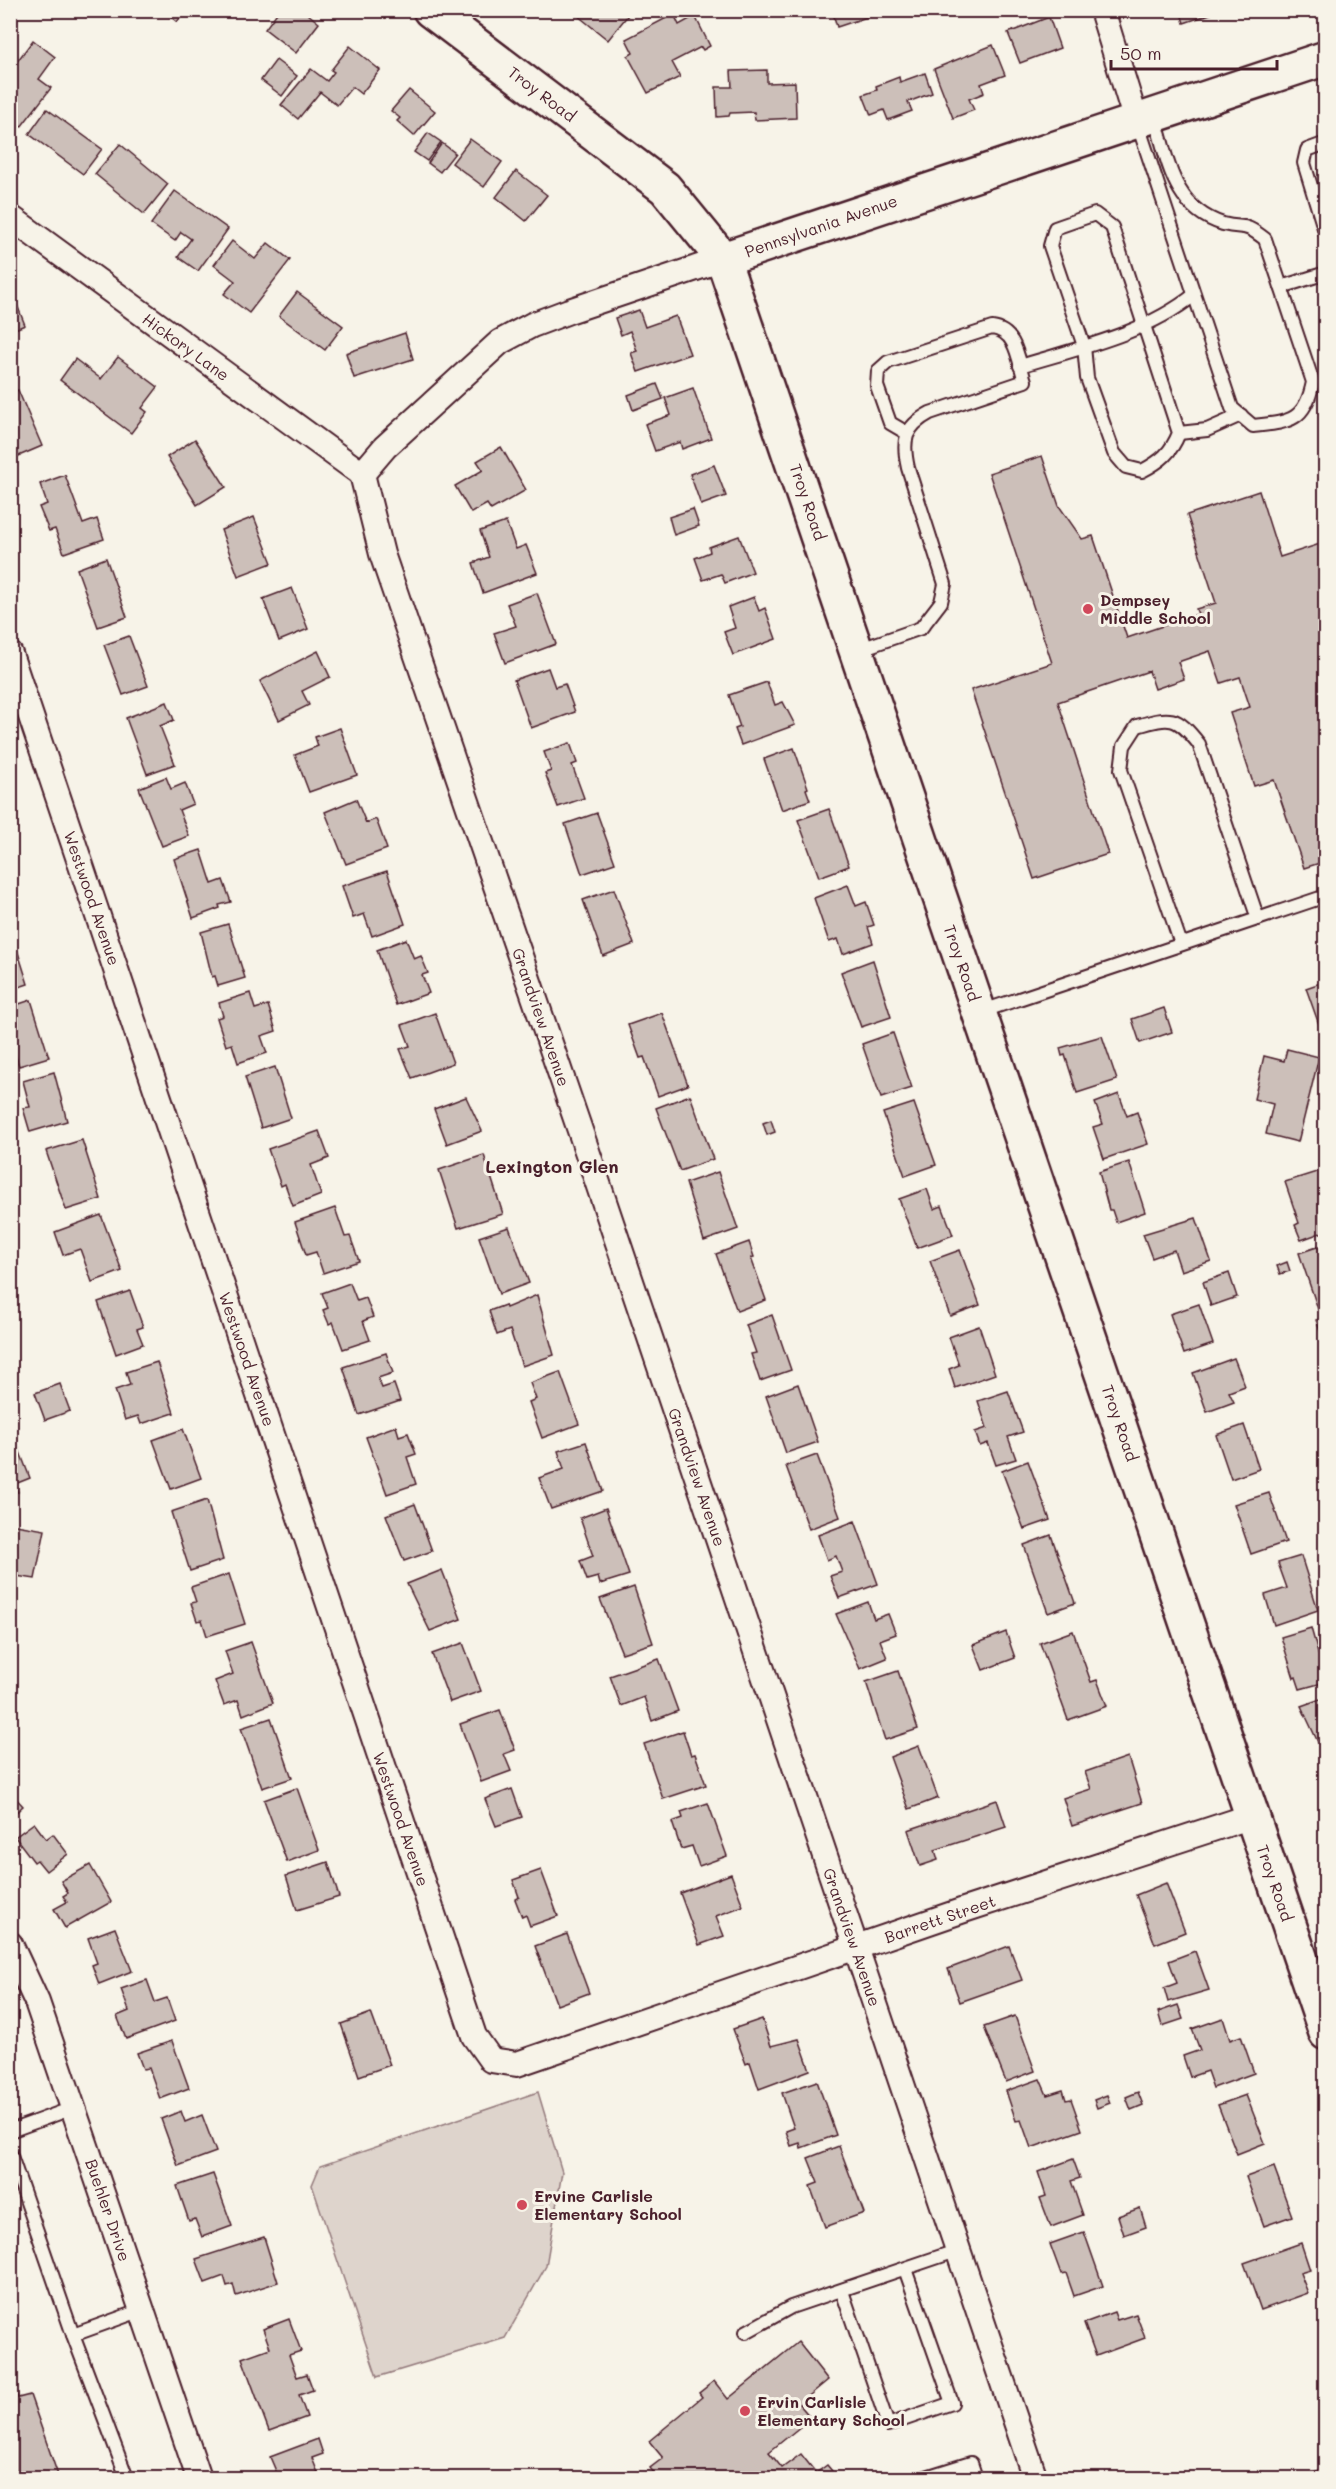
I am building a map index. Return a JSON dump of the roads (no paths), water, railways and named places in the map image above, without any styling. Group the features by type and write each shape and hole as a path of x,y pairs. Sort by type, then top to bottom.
{"street":[{"name":"Troy Road","path":"430,10 665,188 723,259 1326,2033"},
{"path":"1102,10 1145,118"},
{"name":"Pennsylvania Avenue","path":"362,474 385,447 500,342 532,325 1326,58"},
{"name":"Hickory Lane","path":"10,217 362,474"},
{"name":"Grandview Avenue","path":"362,474 385,564 585,1145 855,1948 960,2250 1035,2478"},
{"name":"Westwood Avenue","path":"10,654 474,2036 491,2060"},
{"name":"Barrett Street","path":"491,2060 517,2064 855,1948 1252,1816"},
{"name":"Buehler Drive","path":"10,1944 38,2002 199,2478"}],"lane":[{"path":"1145,118 1177,188 1190,207 1223,224 1248,225 1265,239 1313,382 1309,404 1288,422 1253,426 1232,408 1194,296 1145,118"},
{"path":"1326,143 1307,150 1304,163 1326,235"},
{"path":"1095,214 1112,227 1179,433 1173,448 1160,462 1142,471 1126,467 1114,453 1087,378 1084,346 1050,246 1055,228 1095,214"},
{"path":"1281,287 1326,273"},
{"path":"1020,366 1144,326 1172,313 1194,296"},
{"path":"857,650 921,628 941,602 945,584 908,468 905,450 907,433 916,421 930,413 1025,381 1011,336 1003,329 992,328 888,362 878,371 877,386 890,423 907,433"},
{"path":"1179,433 1207,430 1241,415"},
{"path":"1181,945 1121,770 1124,747 1137,726 1164,718 1184,724 1199,744 1258,919"},
{"path":"979,1012 1326,896"},
{"path":"10,2131 74,2108"},
{"path":"10,2153 73,2335 127,2478"},
{"path":"746,2332 791,2307 960,2250"},
{"path":"842,2291 888,2425 952,2403 905,2269"},
{"path":"73,2335 142,2310"},
{"path":"923,2478 970,2463 976,2478"},
{"path":"1318,2478 1326,2476"}],"place":[{"name":"Dempsey Middle School","path":"1088,609"},
{"name":"Ervine Carlisle Elementary School","path":"522,2205"},
{"name":"Ervin Carlisle Elementary School","path":"745,2411"}],"district":[{"name":"Lexington Glen","path":"552,1167"}]}
